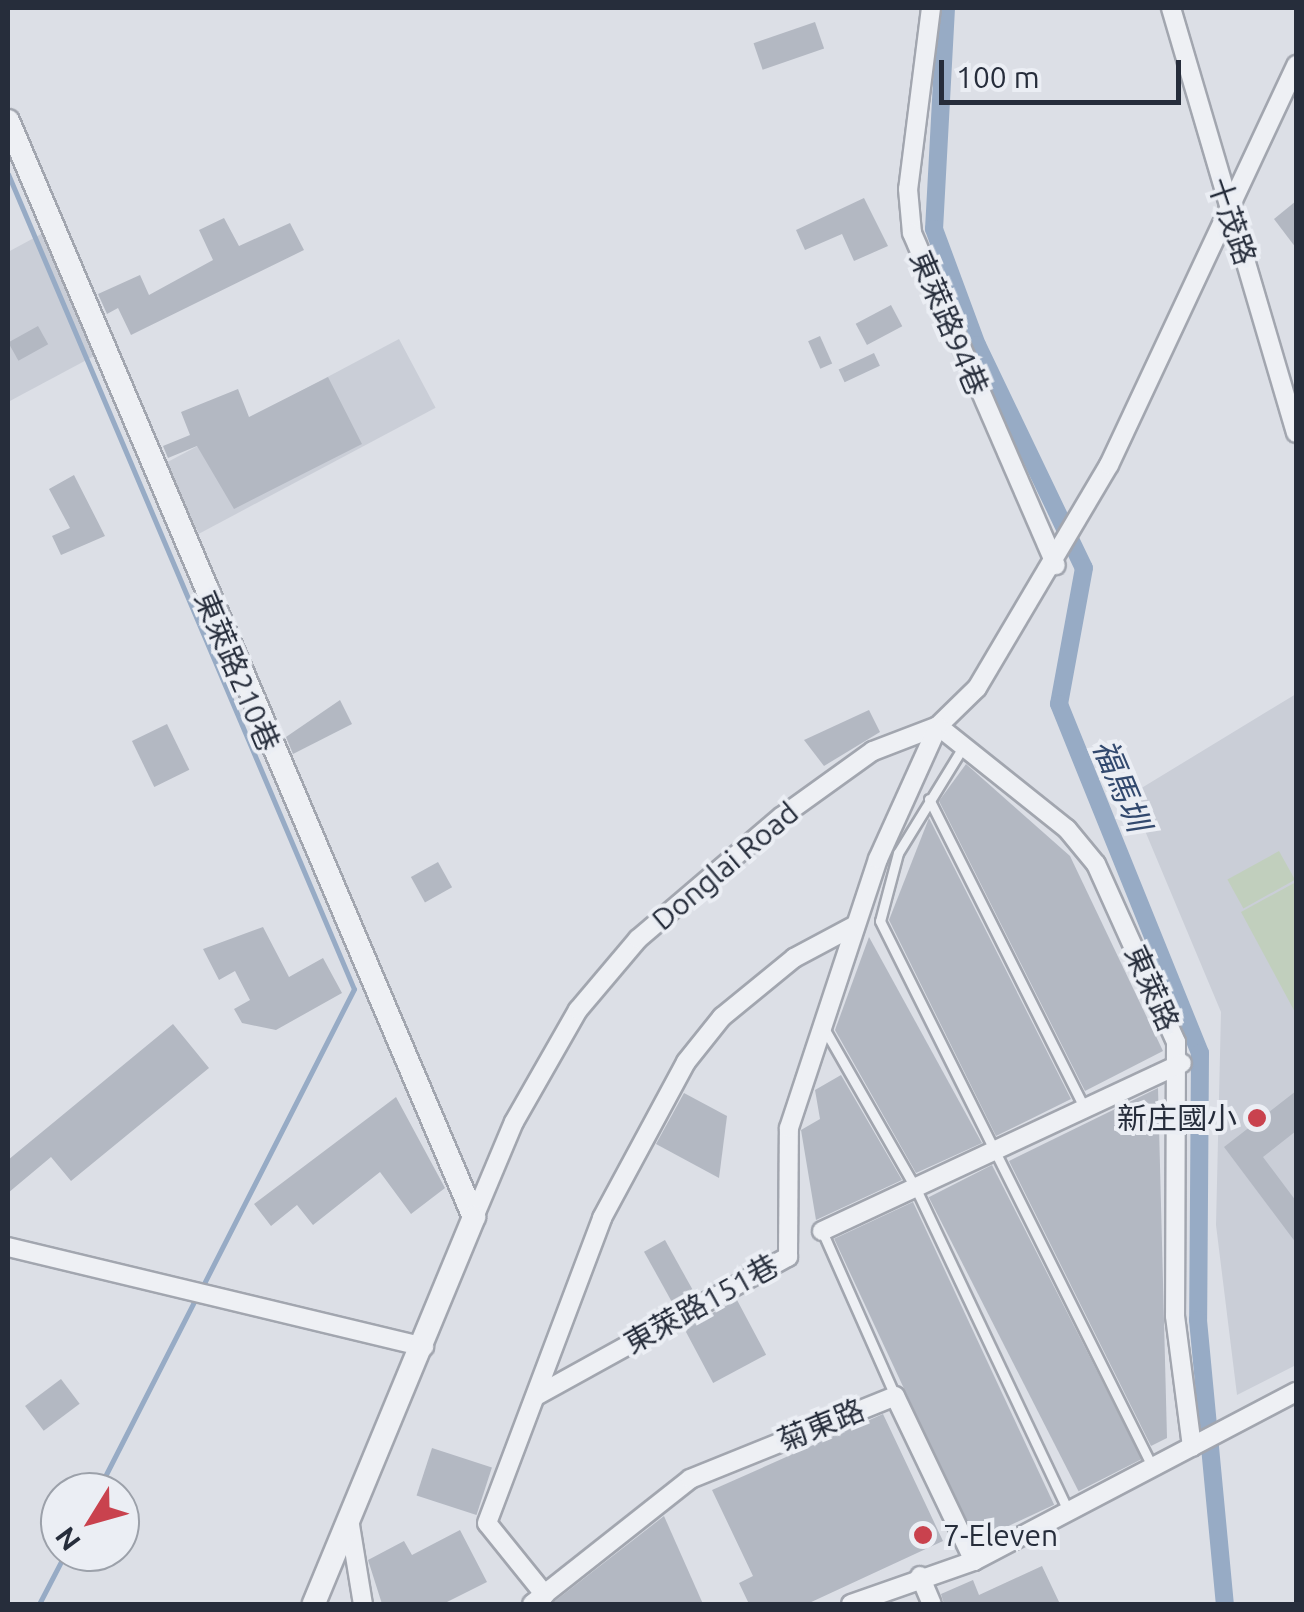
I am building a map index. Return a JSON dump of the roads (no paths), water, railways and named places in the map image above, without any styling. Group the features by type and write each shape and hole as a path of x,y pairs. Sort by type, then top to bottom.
{"street":[{"name":"東萊路94巷","path":"931,8 908,190 912,233 1056,565"},
{"name":"十茂路","path":"1171,8 1296,433"},
{"name":"Donglai Road","path":"314,1604 424,1347 514,1122 578,1010 638,939 873,751 938,726 977,688 1056,565 1296,64"},
{"name":"東萊路210巷","path":"8,121 474,1218"},
{"name":"東萊路","path":"938,726 1068,829 1096,864 1182,1063 1172,1117 1174,1297 1199,1444"},
{"name":"東萊路151巷","path":"536,1396 788,1257 789,1128 825,1030 854,926 938,726"},
{"path":"538,1600 487,1523 602,1218 686,1062 794,958 854,926"},
{"path":"822,1232 1182,1063"},
{"path":"8,1247 424,1347"},
{"path":"851,1604 920,1576 974,1560 1240,1425 1296,1392"},
{"name":"菊東路","path":"538,1600 690,1478 895,1396 974,1560"},
{"path":"350,1525 363,1604"},
{"path":"920,1576 932,1604"}],"lane":[{"path":"963,746 898,853 880,921 998,1150 1153,1469"},
{"path":"929,799 1084,1109"},
{"path":"825,1030 916,1190 1069,1513"},
{"path":"822,1232 895,1396"}],"waterway":[{"name":"福馬圳","path":"946,8 934,229 977,345 1084,568 1059,704 1200,1053 1198,1320 1225,1604"},
{"path":"8,174 354,989 201,1289"},
{"path":"107,1472 196,1298"},
{"path":"39,1604 56,1572"}],"place":[{"name":"新庄國小","path":"1257,1118"},
{"name":"7-Eleven","path":"923,1535"}]}
